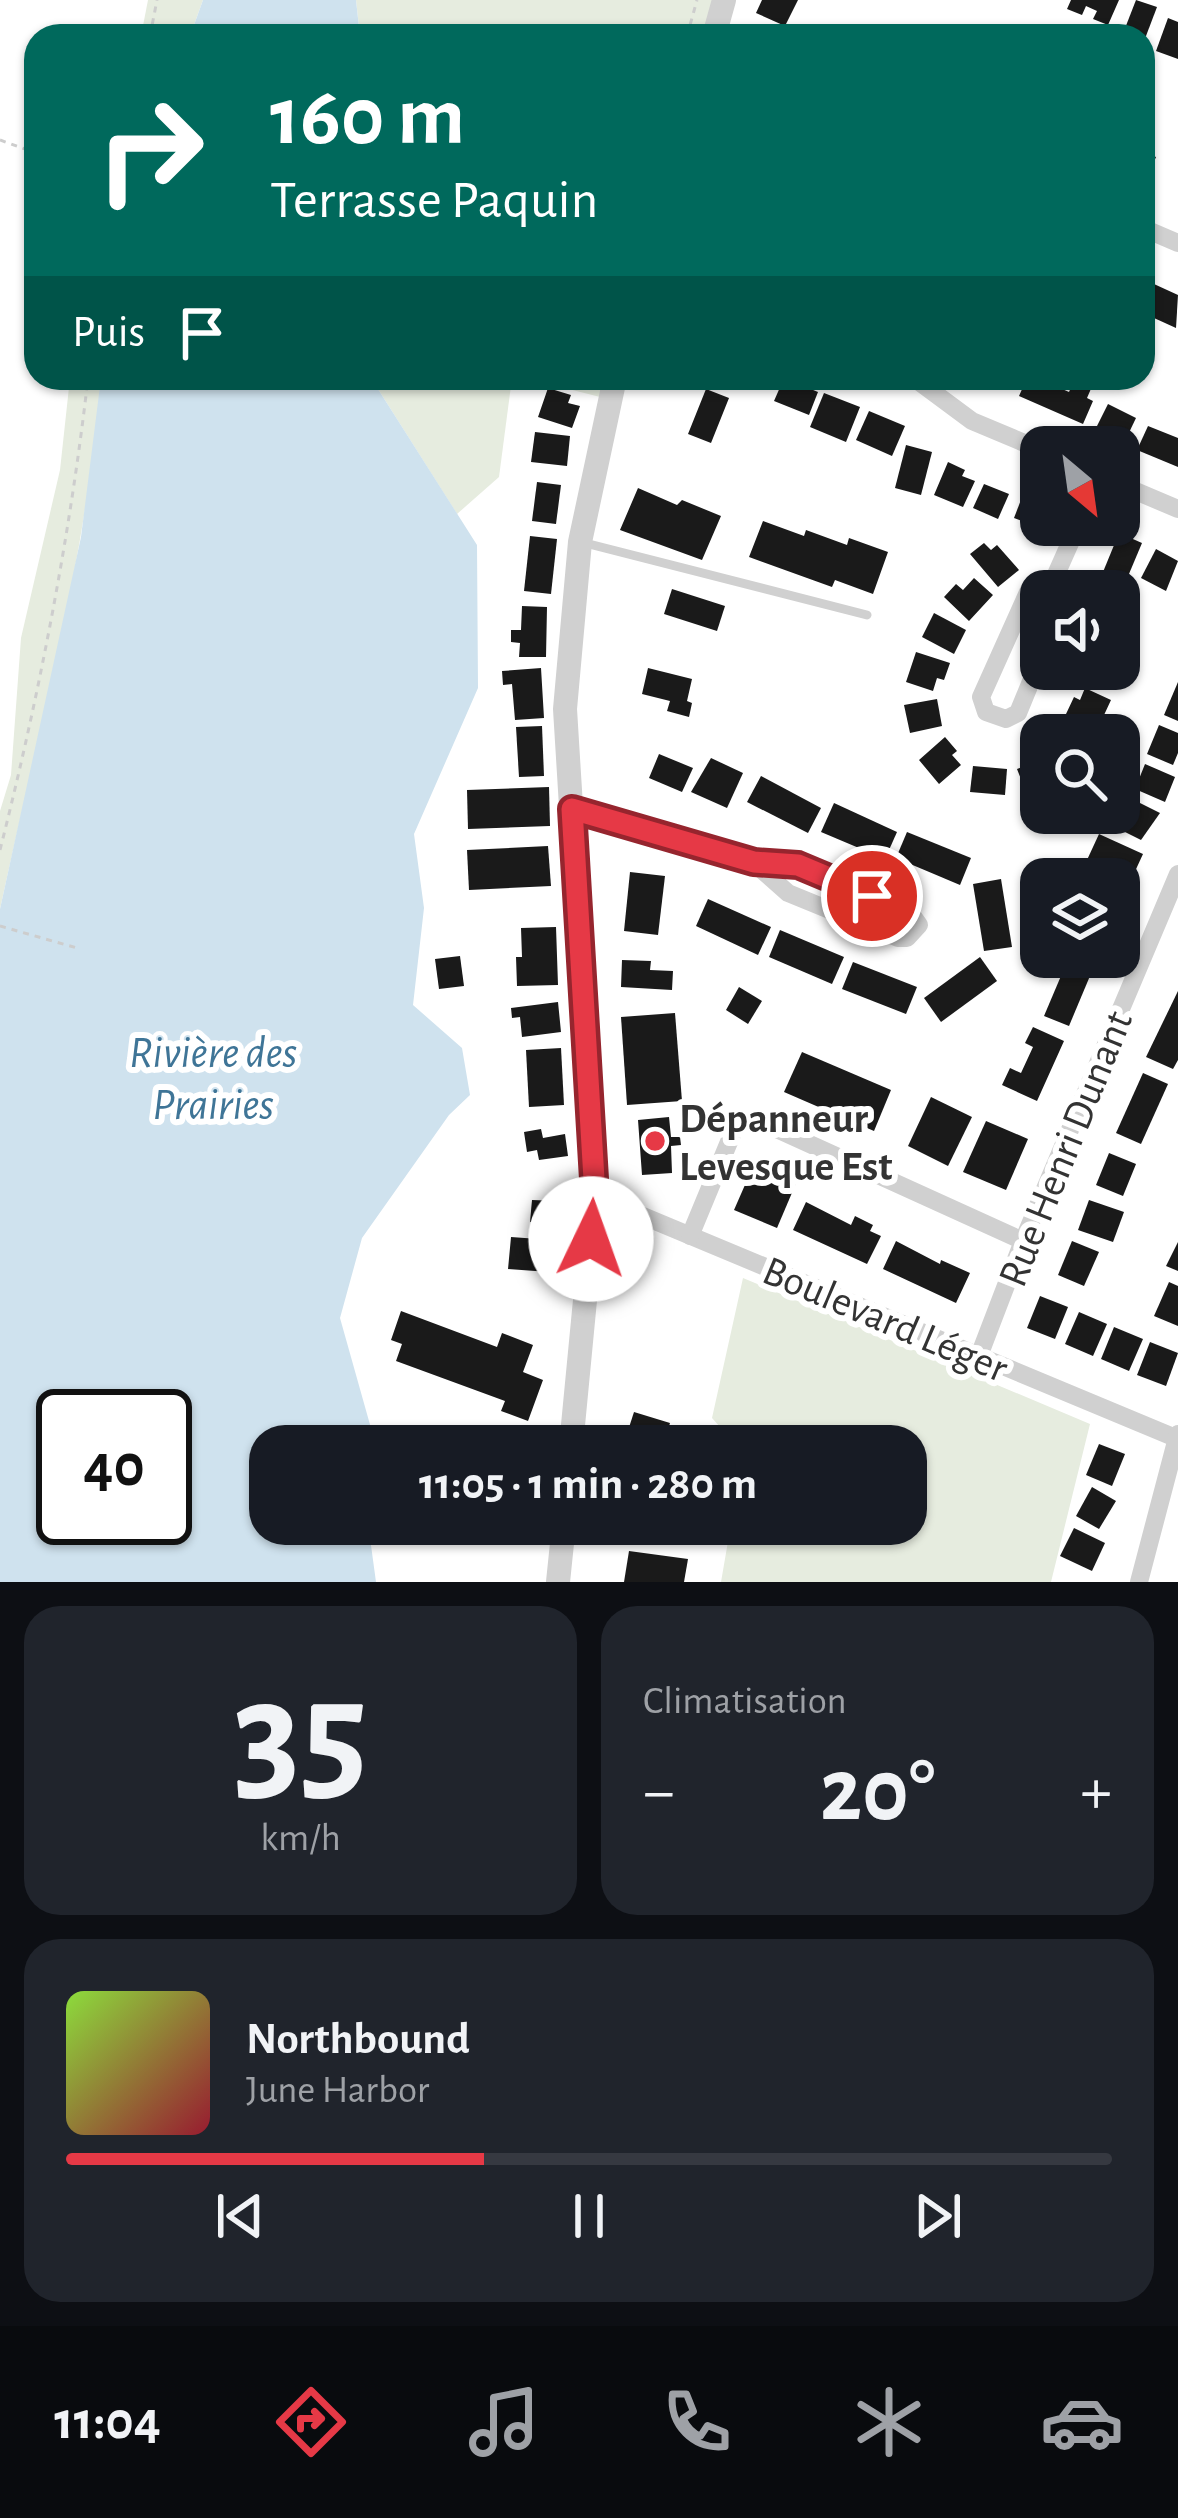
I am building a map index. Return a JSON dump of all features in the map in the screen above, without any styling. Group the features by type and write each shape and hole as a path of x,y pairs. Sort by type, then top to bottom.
{"street":[{"path":"573,1425 595,1196 565,709 580,542 612,390"},
{"path":"930,390 972,421 1020,441"},
{"path":"1140,493 1178,509"},
{"path":"1020,610 981,697 986,712 1006,719 1018,712 1027,690"},
{"path":"572,809 754,862 798,865 909,911 919,925 907,938 898,938 788,893 754,862"},
{"name":"Rue Henri Dunant","path":"980,1356 1023,1241 1178,874"},
{"path":"690,1236 736,1125 745,1119 757,1120 1023,1241"},
{"name":"Boulevard Léger","path":"595,1196 1177,1437"},
{"path":"1139,1582 1177,1437"},
{"path":"559,1582 562,1545"}],"lane":[{"path":"580,542 867,615"}],"path":[{"path":"0,850 37,679 86,390"},
{"path":"0,926 77,948"}],"shaded area":[{"path":"148,0 203,0 194,24 143,24"},
{"path":"356,0 725,0 718,24 359,24"},
{"path":"69,390 100,390 85,512 60,645 0,909 0,811 11,775 21,638 60,470"},
{"path":"379,390 510,390 499,477 457,514"},
{"path":"572,390 611,390 608,399"},
{"path":"743,1278 1090,1424 1051,1582 721,1582 727,1545 927,1545 927,1425 718,1425 712,1418"}],"water":[{"path":"203,0 356,0 359,24 194,24"},
{"name":"Rivière des Prairies","path":"99,390 379,390 477,545 478,688 414,834 424,908 413,1005 462,1048 470,1095 449,1115 362,1238 340,1318 370,1425 249,1425 249,1545 371,1545 376,1582 0,1582 0,909 81,537"}],"building":[{"path":"762,0 798,0 786,24 756,13"},
{"path":"1071,0 1119,0 1108,24 1093,19 1097,11 1086,6 1082,15 1067,9"},
{"path":"1136,0 1157,7 1151,24 1127,24"},
{"path":"1168,18 1178,22 1178,59 1156,51"},
{"path":"1155,284 1178,295 1176,328 1155,318"},
{"path":"547,390 571,395 568,403 580,406 572,428 538,417"},
{"path":"706,390 729,398 711,443 688,434"},
{"path":"779,390 818,392 809,415 774,401"},
{"path":"1022,390 1090,390 1087,398 1093,401 1083,424 1019,396"},
{"path":"824,393 860,407 846,442 810,427"},
{"path":"1108,404 1136,418 1132,426 1097,426"},
{"path":"869,411 905,426 892,456 856,440"},
{"path":"1148,426 1178,438 1178,467 1140,451"},
{"path":"535,432 570,436 567,466 531,462"},
{"path":"906,445 932,452 921,495 895,488"},
{"path":"948,462 975,481 963,507 934,495"},
{"path":"537,482 561,485 556,524 532,521"},
{"path":"984,484 1009,494 998,519 973,508"},
{"path":"638,488 677,505 682,500 721,516 702,560 620,530"},
{"path":"763,521 804,536 806,530 847,545 849,538 888,552 873,594 835,580 832,587 749,557"},
{"path":"530,536 557,539 551,594 524,591"},
{"path":"984,543 991,550 997,545 1019,570 998,587 970,554"},
{"path":"1142,543 1131,570 1104,570 1114,546"},
{"path":"1156,549 1178,561 1166,591 1141,578"},
{"path":"974,578 993,595 969,621 944,597 956,584 963,590"},
{"path":"672,589 725,606 717,631 664,614"},
{"path":"522,606 547,607 546,657 519,657 520,643 511,642 511,630 521,630"},
{"path":"934,613 966,630 954,654 922,637"},
{"path":"916,652 950,663 944,680 937,678 933,691 906,682"},
{"path":"541,668 544,718 515,720 512,684 503,685 502,671"},
{"path":"648,668 692,679 689,717 667,711 670,701 642,694"},
{"path":"1178,682 1178,721 1164,715"},
{"path":"1084,690 1089,690 1111,700 1104,714 1066,714 1074,697 1080,700"},
{"path":"937,699 942,726 910,733 904,705"},
{"path":"1159,725 1178,733 1173,765 1147,754"},
{"path":"542,726 544,776 519,777 516,727"},
{"path":"945,737 961,765 939,784 919,760"},
{"path":"659,754 693,768 682,792 649,778"},
{"path":"711,758 743,773 727,808 691,792"},
{"path":"1145,764 1175,777 1165,802 1140,791"},
{"path":"973,766 1007,769 1005,795 970,792"},
{"path":"761,776 821,808 808,833 747,802"},
{"path":"549,787 550,826 468,829 467,790"},
{"path":"834,803 897,832 885,859 821,832"},
{"path":"1140,803 1160,813 1141,840 1129,834 1140,834"},
{"path":"907,832 971,858 960,885 896,858"},
{"path":"1099,834 1143,854 1140,860 1088,858"},
{"path":"548,846 551,886 469,890 467,850"},
{"path":"630,872 665,876 658,935 624,931"},
{"path":"1001,879 1012,947 984,951 973,884"},
{"path":"708,899 771,927 758,955 696,926"},
{"path":"556,927 558,985 517,986 521,928"},
{"path":"780,930 844,957 832,984 769,957"},
{"path":"460,956 464,986 439,989 435,959"},
{"path":"980,957 997,981 941,1022 924,998"},
{"path":"622,960 651,961 650,970 673,971 672,990 621,987"},
{"path":"853,962 917,987 906,1014 842,989"},
{"path":"1060,978 1089,978 1069,1026 1044,1016"},
{"path":"739,987 762,1001 748,1024 726,1010"},
{"path":"1178,991 1178,1060 1173,1069 1146,1057"},
{"path":"558,1002 561,1032 522,1037 520,1017 512,1018 511,1008"},
{"path":"675,1013 682,1101 627,1105 621,1017"},
{"path":"1033,1027 1064,1041 1037,1101 1002,1085 1010,1068 1021,1073 1033,1047 1025,1043"},
{"path":"561,1048 564,1105 529,1107 526,1050"},
{"path":"802,1052 891,1090 874,1131 784,1092"},
{"path":"1143,1073 1168,1084 1141,1144 1116,1133"},
{"path":"931,1097 972,1117 948,1166 908,1146"},
{"path":"669,1117 671,1137 680,1137 681,1145 671,1146 672,1173 642,1175 638,1120"},
{"path":"986,1121 1028,1139 1006,1190 963,1172"},
{"path":"541,1129 543,1138 565,1134 568,1156 539,1160 537,1150 527,1152 524,1132"},
{"path":"1109,1153 1136,1164 1123,1196 1096,1185"},
{"path":"755,1162 797,1181 777,1228 734,1210"},
{"path":"532,1200 559,1201 558,1224 530,1222"},
{"path":"1089,1200 1124,1212 1113,1242 1078,1230"},
{"path":"806,1202 851,1225 855,1216 873,1225 870,1231 881,1236 867,1264 793,1230"},
{"path":"511,1237 552,1240 549,1272 508,1269"},
{"path":"896,1241 940,1264 941,1260 970,1273 956,1303 883,1269"},
{"path":"1072,1241 1099,1252 1084,1286 1058,1275"},
{"path":"1178,1242 1178,1271 1166,1266"},
{"path":"1169,1282 1178,1286 1178,1326 1154,1316"},
{"path":"1040,1296 1068,1307 1055,1339 1027,1328"},
{"path":"401,1311 497,1347 502,1333 533,1345 523,1372 543,1380 528,1421 501,1411 505,1401 396,1361 402,1344 391,1340"},
{"path":"1079,1312 1107,1324 1093,1356 1065,1344"},
{"path":"1114,1327 1143,1339 1129,1371 1101,1359"},
{"path":"1150,1342 1178,1353 1166,1386 1137,1375"},
{"path":"634,1412 670,1423 669,1425 630,1425"},
{"path":"1099,1444 1125,1454 1112,1486 1086,1475"},
{"path":"1092,1487 1116,1501 1099,1529 1076,1516"},
{"path":"1074,1528 1105,1543 1092,1571 1060,1556"},
{"path":"629,1551 688,1559 684,1582 624,1582"}],"place":[{"name":"Dépanneur Levesque Est","path":"655,1141"}],"route":[{"path":"591,1239 595,1196 572,809 754,862 798,865 872,896"}]}
